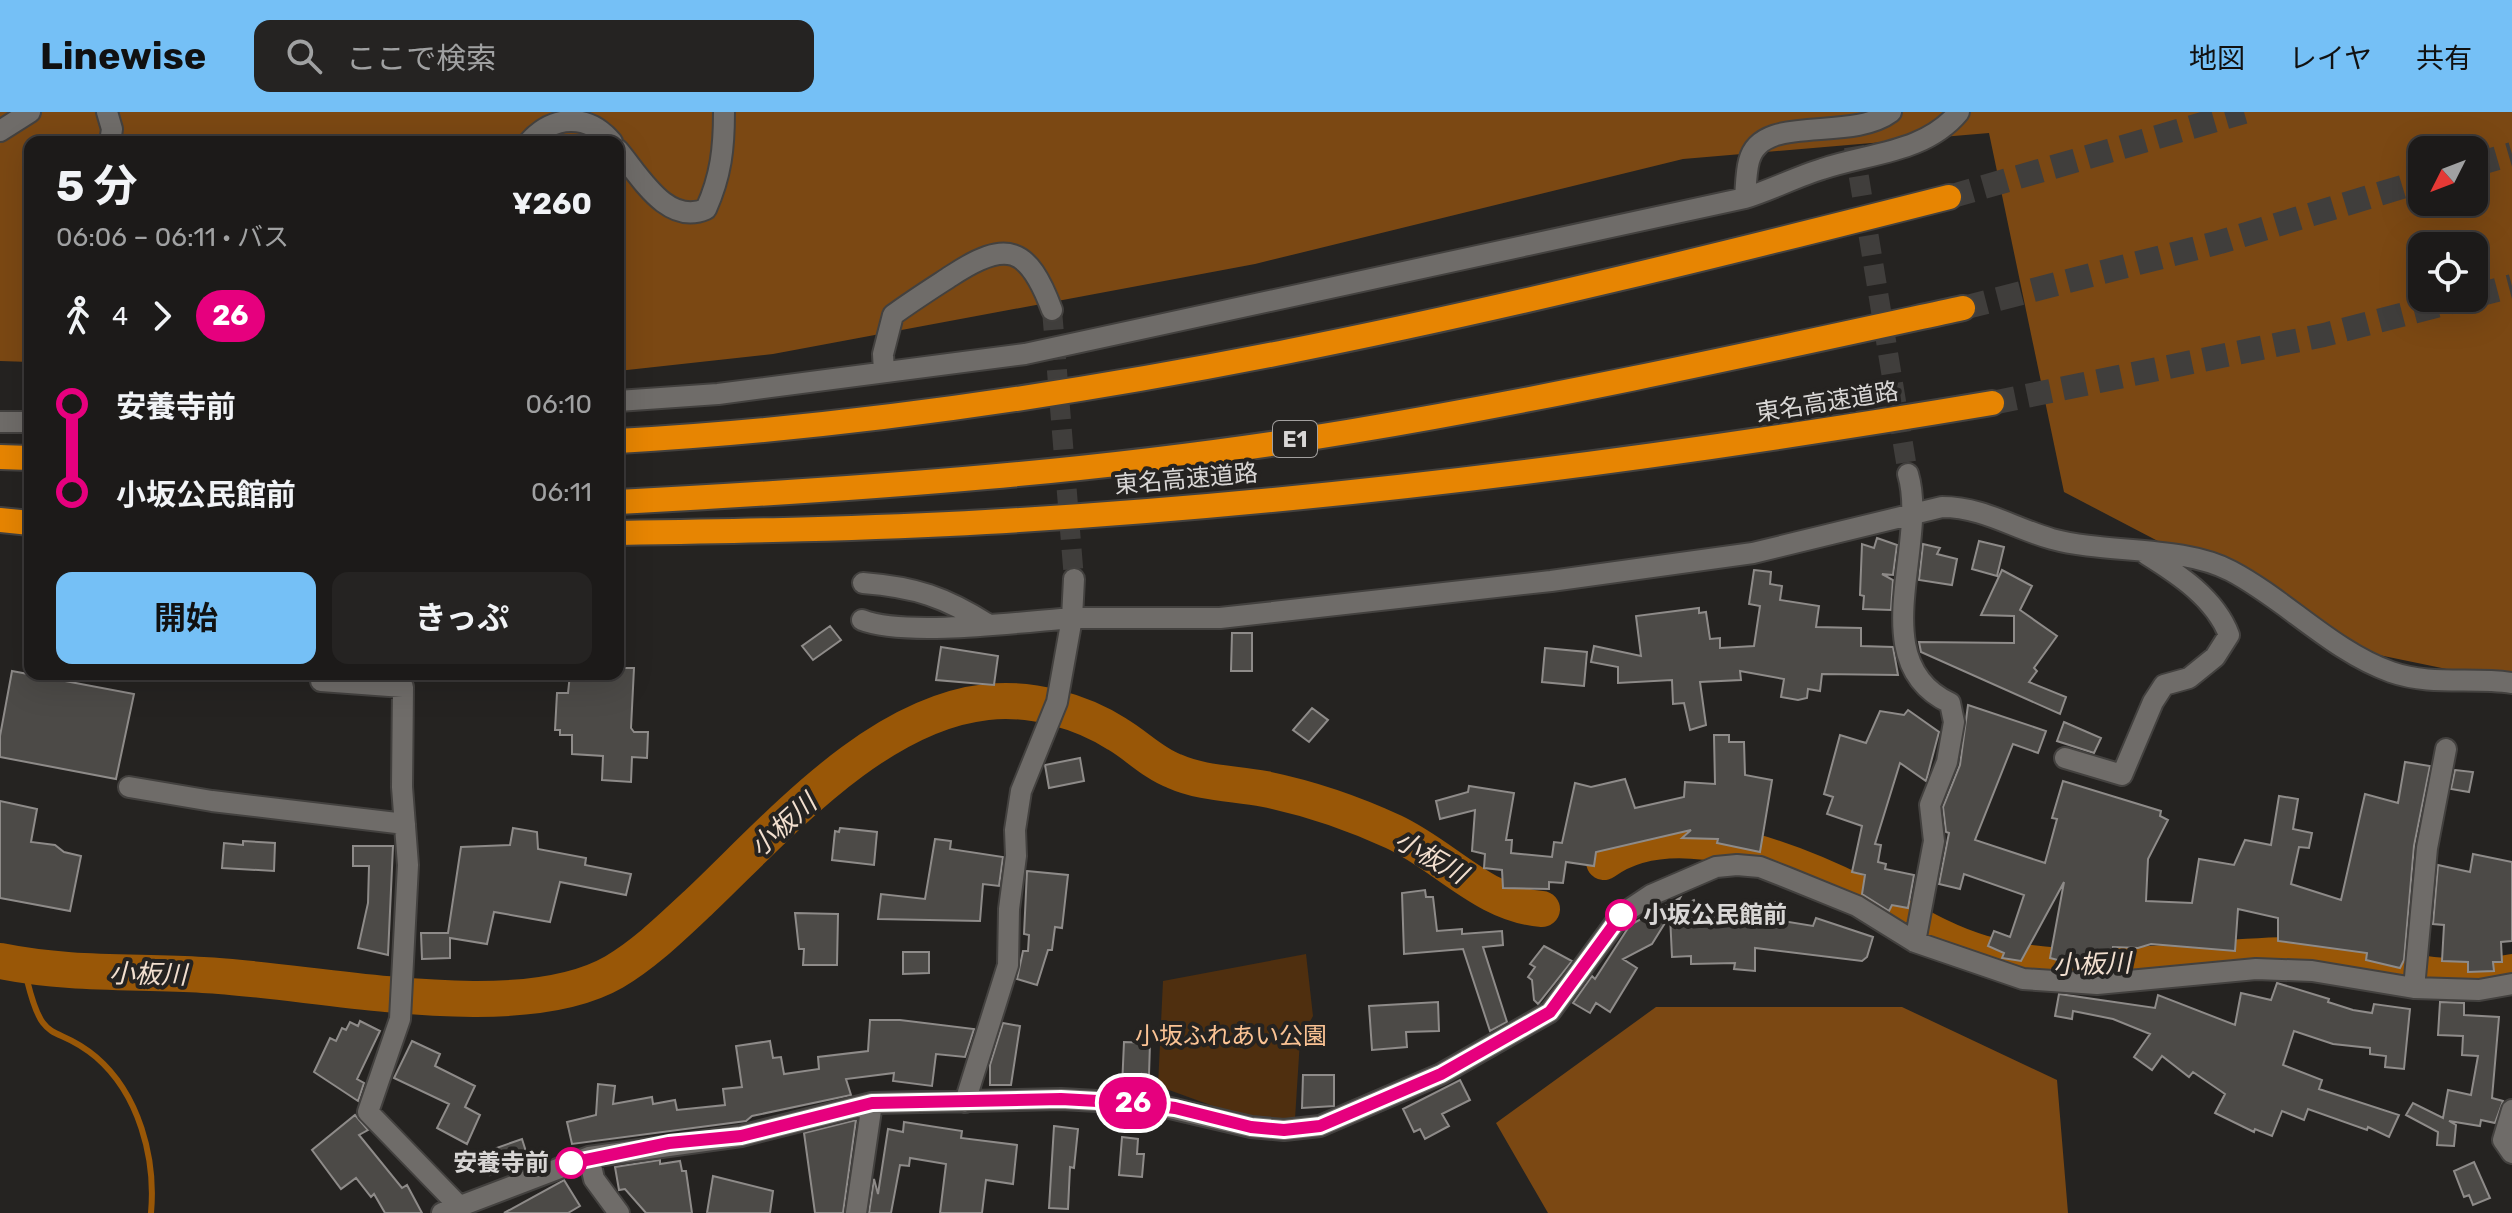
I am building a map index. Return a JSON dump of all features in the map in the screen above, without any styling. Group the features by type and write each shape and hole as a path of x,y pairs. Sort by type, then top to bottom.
{"highway":[{"path":"624,441 756,431 1104,388 1550,295 1949,197"},
{"name":"東名高速道路","path":"624,502 973,478 1351,432 1562,394 1963,308"},
{"name":"東名高速道路","path":"624,533 876,528 1245,502 1537,472 1798,435 1992,403"},
{"path":"0,457 24,458"},
{"path":"0,520 24,521"}],"street":[{"path":"0,131 30,112"},
{"path":"107,112 111,136"},
{"path":"624,157 657,198 673,210 692,215 706,209 717,185 724,155 724,112"},
{"path":"1745,198 1749,160 1763,138 1813,121 1859,126 1891,112"},
{"path":"624,401 718,394 1071,345 1745,198 1825,167 1914,145 1932,136 1959,112"},
{"path":"537,136 560,120 586,121 607,136"},
{"path":"884,372 883,354 893,315 977,259 999,251 1019,256 1033,270 1052,310"},
{"path":"0,422 24,422"},
{"path":"1908,474 1914,514 1906,576 1905,658 1929,691 1950,703 1954,722 1947,762 1930,805 1934,841 1915,942"},
{"path":"862,620 889,627 989,625 1072,618 1220,618 1551,581 1753,553 1942,507 1968,507 2052,539 2084,546 2139,549 2227,569 2340,644 2390,672 2432,681 2512,683"},
{"path":"2065,758 2122,775 2153,702 2164,685 2189,678 2226,644 2229,635 2225,625 2203,596 2139,549"},
{"path":"965,1102 1008,965 1009,909 1021,791 1057,702 1072,618 1074,579"},
{"path":"863,583 910,587 946,600 989,625"},
{"path":"321,680 403,687 408,865 400,1019 368,1112 430,1172 450,1209 589,1157 741,1136 872,1103 1061,1099 1153,1104 1251,1127 1284,1130 1320,1126 1441,1074 1550,1012 1621,915 1651,895 1716,867 1737,865 1774,872 1857,906 1915,942 1988,969 2052,982 2097,984 2272,969 2348,976 2414,988 2479,990 2512,984"},
{"path":"2414,988 2427,848 2446,749"},
{"path":"129,787 212,801 405,824"},
{"path":"856,1213 872,1103"},
{"path":"2512,1110 2503,1140 2512,1153"},
{"path":"589,1157 594,1179 619,1213"}],"green space":[{"name":"小坂ふれあい公園","path":"1306,954 1313,1016 1300,1040 1295,1119 1246,1118 1158,1086 1163,981"}],"shaded area":[{"path":"0,112 2512,112 2512,675 2490,678 2374,654 2064,492 1989,133 1683,159 1255,264 773,354 624,370 624,136 24,136 24,362 0,361"},
{"path":"1656,1007 1902,1007 2057,1080 2068,1213 1548,1213 1496,1123"}],"building":[{"path":"1877,538 1897,545 1893,575 1882,574 1893,580 1891,610 1863,609 1864,596 1860,595 1862,544 1874,548"},
{"path":"1979,541 2004,547 1997,576 1972,569"},
{"path":"1923,544 1940,548 1937,554 1957,559 1952,585 1919,580"},
{"path":"1754,570 1771,572 1770,584 1782,586 1780,600 1819,606 1816,627 1861,628 1861,646 1893,647 1898,675 1822,674 1820,691 1808,689 1807,698 1798,700 1781,697 1784,679 1740,671 1741,680 1700,682 1706,725 1690,730 1684,703 1673,704 1672,680 1618,683 1618,667 1591,662 1594,646 1641,656 1636,616 1699,608 1699,613 1706,612 1710,639 1720,638 1720,648 1754,646 1760,606 1749,604"},
{"path":"2002,570 2032,586 2020,610 2057,636 2034,668 2037,671 2029,682 2066,697 2060,714 1921,652 1919,642 2014,643 2014,616 1981,615"},
{"path":"830,626 841,640 813,660 802,646"},
{"path":"1232,633 1252,633 1252,671 1231,671"},
{"path":"941,647 998,656 994,685 936,680"},
{"path":"1545,648 1587,652 1584,686 1542,682"},
{"path":"624,668 634,668 631,728 634,732 648,732 647,758 632,757 631,782 602,780 603,756 572,754 572,735 560,735 560,730 555,730 557,693 568,693 569,680 624,680"},
{"path":"12,671 24,673 24,680 60,680 134,694 116,779 0,757 0,736"},
{"path":"1968,705 2046,731 2038,753 2013,744 1975,840 2045,863 2057,819 2052,818 2063,781 2161,811 2160,816 2168,820 2148,859 2146,901 2192,903 2199,859 2234,865 2245,840 2271,845 2279,796 2298,799 2293,829 2312,833 2309,848 2299,847 2291,884 2341,900 2365,794 2398,803 2405,762 2430,766 2414,846 2404,960 2400,968 2366,960 2367,953 2278,941 2278,918 2238,909 2235,951 2151,944 2138,948 2113,947 2112,962 2074,959 2073,964 2050,958 2064,882 2021,961 2002,958 2004,953 1988,946 1994,931 2010,937 2024,895 1964,874 1960,889 1939,884 1949,833 1946,832 1943,807 1960,765"},
{"path":"1312,708 1328,720 1309,742 1293,730"},
{"path":"1908,710 1939,732 1926,781 1900,763 1875,844 1881,845 1878,862 1886,864 1885,869 1914,875 1908,908 1892,905 1889,911 1862,894 1865,875 1852,872 1862,826 1827,814 1833,797 1824,794 1840,735 1866,743 1880,711 1904,715"},
{"path":"2064,722 2101,738 2094,753 2057,741"},
{"path":"1714,735 1729,735 1729,742 1744,742 1745,775 1772,780 1760,852 1717,843 1718,839 1682,838 1691,830 1596,852 1594,866 1566,862 1563,883 1549,882 1549,889 1503,888 1502,870 1484,868 1485,854 1472,851 1475,810 1440,819 1436,801 1468,792 1469,786 1514,793 1506,840 1512,840 1511,853 1552,857 1554,842 1562,843 1575,783 1591,787 1625,779 1635,808 1684,797 1685,782 1715,784"},
{"path":"1080,758 1084,781 1049,788 1045,765"},
{"path":"2455,770 2473,772 2469,792 2451,789"},
{"path":"0,801 37,809 31,842 55,845 64,852 81,856 70,911 0,898"},
{"path":"513,828 537,832 538,849 586,858 585,865 631,874 626,895 560,882 550,922 494,912 487,944 450,938 450,958 422,959 421,933 448,933 461,847 510,845"},
{"path":"840,828 877,832 874,865 832,860 835,831 839,832"},
{"path":"935,839 951,841 950,849 1003,857 999,886 983,884 980,921 878,919 881,894 925,899"},
{"path":"243,841 275,843 274,871 222,868 224,843 243,845"},
{"path":"353,846 393,846 388,955 358,948 368,903 369,866 353,866"},
{"path":"2473,854 2512,862 2512,941 2501,942 2502,962 2493,962 2494,971 2468,972 2468,962 2442,961 2444,925 2433,924 2438,865 2470,872"},
{"path":"1027,871 1068,875 1062,928 1055,927 1052,950 1048,950 1037,985 1017,979 1023,951 1028,951 1029,935 1024,934"},
{"path":"1425,890 1426,897 1433,897 1437,931 1462,929 1462,934 1502,931 1503,945 1483,947 1507,1022 1490,1031 1463,949 1404,954 1402,893"},
{"path":"1680,898 1674,909 1694,900 1703,918 1735,916 1736,904 1777,902 1777,920 1813,926 1816,918 1873,937 1867,957 1862,961 1755,948 1755,971 1734,969 1735,963 1691,964 1691,956 1672,957 1670,915 1652,944 1623,959 1637,968 1610,1012 1596,1003 1590,1013 1573,1003 1592,976 1595,979 1630,925"},
{"path":"795,913 838,914 837,965 803,965 804,949 799,949"},
{"path":"1544,946 1572,961 1538,1004 1534,1000 1532,980 1528,977 1535,967 1530,964"},
{"path":"903,952 929,952 929,973 903,974"},
{"path":"2277,983 2353,1010 2372,1013 2374,1004 2410,1009 2404,1069 2385,1067 2386,1056 2370,1054 2370,1048 2333,1044 2294,1031 2283,1065 2322,1080 2319,1089 2399,1115 2389,1137 2368,1127 2367,1130 2308,1109 2304,1120 2282,1111 2272,1136 2255,1129 2254,1132 2215,1113 2225,1094 2193,1072 2189,1077 2162,1056 2152,1070 2134,1057 2150,1034 2113,1019 2073,1011 2072,1019 2055,1016 2059,994 2155,1008 2158,995 2235,1025 2241,993 2271,1000"},
{"path":"1438,1002 1439,1031 1406,1032 1407,1047 1372,1050 1369,1006"},
{"path":"2440,1002 2464,1003 2464,1015 2499,1017 2492,1098 2503,1101 2495,1123 2481,1120 2480,1126 2449,1121 2456,1125 2454,1146 2437,1145 2438,1132 2406,1115 2413,1103 2443,1118 2448,1090 2471,1095 2478,1056 2462,1055 2463,1036 2438,1035"},
{"path":"870,1020 900,1020 974,1029 965,1057 936,1054 932,1086 893,1081 894,1073 846,1079 851,1095 752,1116 746,1121 572,1144 567,1122 596,1115 598,1084 615,1086 613,1104 652,1097 653,1104 675,1100 677,1110 725,1105 723,1089 742,1087 736,1046 770,1041 773,1058 781,1057 784,1074 819,1069 818,1057 868,1051"},
{"path":"360,1021 380,1031 357,1079 364,1083 358,1101 314,1072 330,1038 336,1041 342,1028 346,1030 350,1022 358,1026"},
{"path":"1003,1023 1020,1026 1011,1085 990,1085 990,1065"},
{"path":"412,1041 440,1054 435,1066 475,1086 465,1107 480,1115 467,1144 437,1128 449,1104 394,1078"},
{"path":"1124,1042 1150,1043 1149,1075 1142,1074 1142,1087 1122,1087"},
{"path":"1303,1075 1334,1075 1334,1106 1302,1108"},
{"path":"1460,1080 1470,1100 1442,1114 1449,1126 1425,1139 1420,1129 1414,1132 1403,1109"},
{"path":"355,1115 368,1130 359,1135 402,1188 407,1185 422,1213 385,1213 374,1194 371,1197 356,1178 341,1189 312,1150"},
{"path":"856,1120 843,1213 815,1213 804,1133"},
{"path":"904,1122 962,1131 961,1138 1017,1145 1013,1184 986,1180 982,1213 940,1213 946,1164 910,1158 909,1166 900,1165 891,1213 869,1213 874,1179 878,1194 888,1129 903,1132"},
{"path":"1054,1126 1078,1129 1074,1168 1070,1167 1068,1209 1049,1208"},
{"path":"1122,1137 1138,1139 1137,1154 1144,1154 1142,1177 1119,1175"},
{"path":"522,1139 528,1158 490,1175 482,1153"},
{"path":"660,1160 660,1164 680,1161 682,1171 686,1171 692,1213 646,1213 625,1189 619,1190 615,1167"},
{"path":"2474,1162 2490,1198 2473,1205 2469,1195 2464,1197 2454,1171"},
{"path":"713,1176 773,1191 770,1213 707,1213"},
{"path":"564,1180 580,1206 568,1213 504,1213"}],"waterway":[{"name":"小板川","path":"0,961 76,971 203,975 471,999 525,997 573,988 614,972 648,948 795,809 867,751 906,728 946,711 1004,701 1038,704 1072,712 1124,738 1166,768 1185,775 1281,793 1363,819 1413,842 1502,899 1542,909"},
{"name":"小板川","path":"1604,862 1632,847 1664,841 1698,841 1733,847 1803,868 1966,948 2021,962 2101,967 2302,955 2434,975 2473,976 2512,972"},
{"path":"0,965 27,980 33,1002 45,1026 96,1057 123,1089 134,1108 147,1149 151,1171 151,1213"}],"tunnel":[{"path":"1949,197 2244,112"},
{"path":"1849,117 1908,474"},
{"path":"2488,161 2512,154"},
{"path":"1963,308 2220,242 2408,185"},
{"path":"2488,292 2512,286"},
{"path":"1052,310 1074,579"},
{"path":"1992,403 2324,335 2413,312"}],"bus line":[{"name":"26","path":"571,1163 669,1143 741,1136 872,1103 1061,1099 1153,1104 1251,1127 1284,1130 1320,1126 1441,1074 1550,1012 1621,915"}],"place":[{"name":"小坂公民館前","path":"1621,915"},
{"name":"安養寺前","path":"571,1163"}]}
